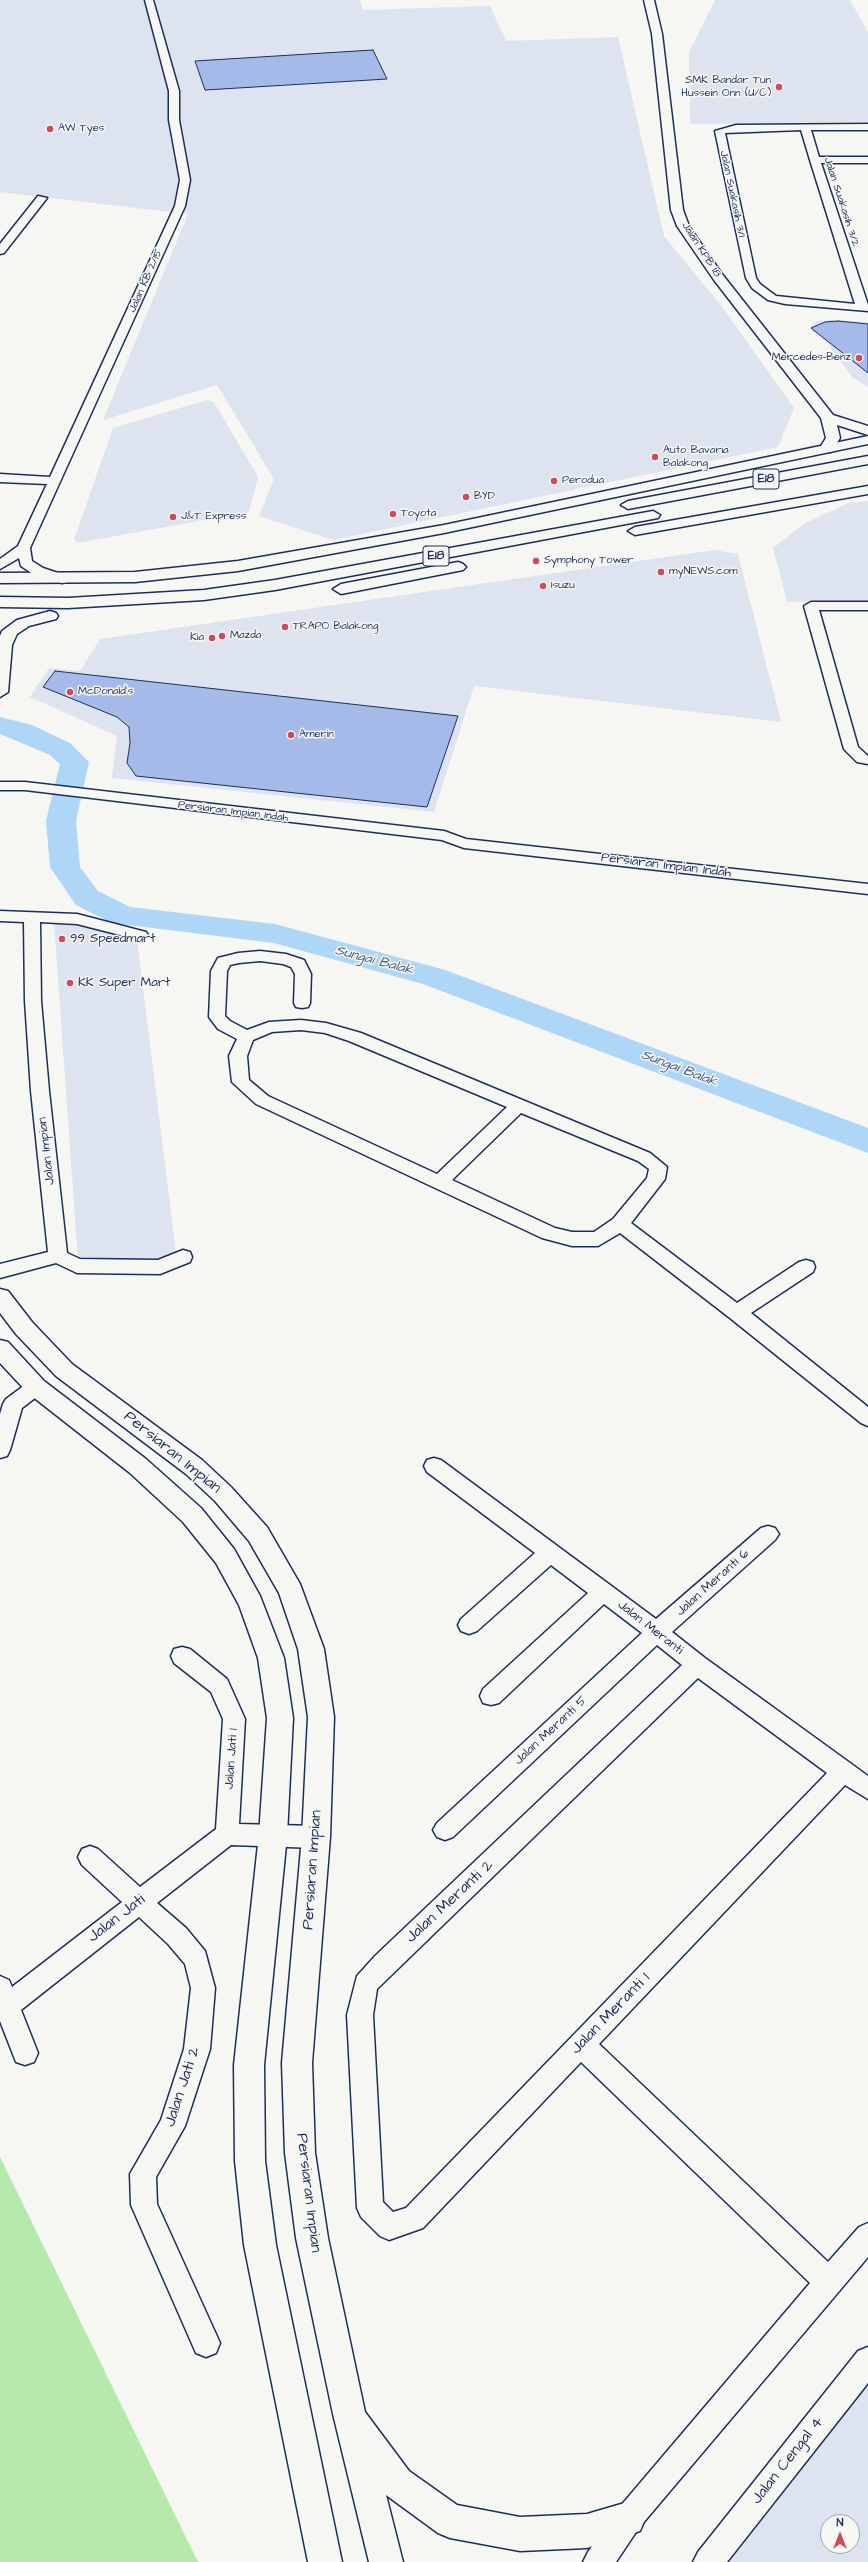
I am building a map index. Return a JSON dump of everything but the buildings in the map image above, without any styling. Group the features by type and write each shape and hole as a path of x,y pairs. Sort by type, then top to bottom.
{"main road":[{"name":"Jalan KPB 18","path":"649,0 657,34 677,210 683,226 718,277 828,418 833,438 826,449"},
{"path":"828,418 868,431"},
{"path":"0,578 62,579 135,576 196,571 337,550 543,509 868,440"},
{"path":"664,499 676,491 692,486 868,446"},
{"name":"E18","path":"0,588 71,590 138,587 253,574 868,460"},
{"name":"E18","path":"0,602 68,603 141,600 275,585 868,473"},
{"path":"494,560 699,518 868,490"},
{"path":"329,591 471,564"},
{"path":"163,612 277,600"},
{"path":"0,614 50,616 118,615"},
{"path":"0,692 4,645 10,631 23,623 50,616"},
{"name":"Persiaran Impian","path":"0,1297 24,1328 64,1370 194,1467 223,1494 258,1534 291,1591 311,1649 321,1717 316,1837 297,2063 300,2153 312,2238 349,2414 386,2562"},
{"path":"0,1348 36,1387 138,1466 192,1515 225,1556 251,1603 271,1658 280,1718 272,1835 249,2065 250,2161 260,2245 325,2562"},
{"path":"349,2414 397,2483 450,2521 520,2534 588,2531 628,2519"}],"street":[{"name":"Jalan KB 2/15","path":"0,565 24,548 56,481 177,212 184,184 180,143 174,120 174,91 149,0"},
{"name":"Jalan Suakasih 3/2","path":"805,127 865,308"},
{"name":"Jalan Suakasih 3/1","path":"865,308 785,301 763,292 751,278 720,131 736,128 868,127"},
{"path":"815,160 868,160"},
{"path":"0,251 42,198"},
{"path":"0,478 56,481"},
{"path":"24,548 26,563 38,571 62,579"},
{"path":"868,606 811,606 851,749 862,759 868,760"},
{"name":"Persiaran Impian Indah","path":"0,786 24,792 395,841 441,846 464,843 868,889"},
{"name":"Persiaran Impian Indah","path":"0,798 24,792"},
{"path":"0,916 77,919 140,935"},
{"name":"Jalan Impian","path":"32,917 33,1001 38,1076 58,1256"},
{"path":"246,1037 224,1025 217,1017 219,972 224,962 238,958 260,956 286,959 298,964 303,974 302,1003"},
{"path":"301,1025 326,1028 355,1037 520,1104 644,1157 658,1167 656,1179 620,1224 598,1239 572,1239 549,1233 262,1100 241,1082 238,1056 246,1037 269,1027 301,1025"},
{"path":"439,1182 520,1104"},
{"path":"620,1224 737,1313 868,1418"},
{"path":"0,1271 58,1256 77,1266 160,1267 183,1257"},
{"path":"737,1313 806,1267"},
{"path":"0,1450 13,1404 36,1387"},
{"name":"Jalan Meranti","path":"434,1466 657,1632 697,1665 868,1789"},
{"name":"Jalan Meranti 6","path":"657,1632 768,1534"},
{"path":"469,1625 551,1552"},
{"path":"491,1696 603,1592"},
{"name":"Jalan Meranti 5","path":"444,1830 657,1632"},
{"name":"Jalan Jati 1","path":"182,1656 219,1686 234,1719 227,1834"},
{"name":"Jalan Meranti 2","path":"370,2208 360,2014 366,1984 384,1964 509,1847 697,1665"},
{"name":"Jalan Meranti 1","path":"370,2208 389,2227 414,2219 844,1771"},
{"path":"227,1834 316,1837"},
{"name":"Jalan Jati","path":"4,1997 140,1901 227,1834"},
{"name":"Jalan Jati 2","path":"90,1856 177,1936 196,1959 203,1988 197,2049 172,2126 143,2174 144,2205 206,2343"},
{"path":"4,1997 25,2053"},
{"path":"581,2045 829,2282"},
{"path":"598,2562 628,2519 868,2236"},
{"name":"Jalan Cengal 4","path":"708,2562 868,2361"}],"shaded area":[{"path":"0,0 360,0 363,10 490,6 506,41 618,37 664,236 723,308 794,408 778,447 333,540 259,516 274,479 217,385 103,420 188,214 0,192"},
{"name":"SMK Bandar Tun Hussein Onn (U/C)","path":"715,0 850,0 868,32 868,122 690,124 689,52"},
{"name":"Mercedes-Benz","path":"831,320 868,322 868,387 852,377 827,343 812,331 812,325 817,321"},
{"path":"207,400 214,402 258,477 249,512 77,543 74,540 113,428"},
{"path":"868,501 868,601 787,602 773,548 804,524 848,503"},
{"path":"714,550 738,554 781,722 474,686 434,812 112,778 117,736 30,697 49,668 80,671 100,639"},
{"path":"54,922 76,924 137,939 176,1253 159,1262 78,1261"},
{"path":"868,2381 868,2562 725,2562"}],"green space":[{"path":"0,2157 198,2562 0,2562"}],"waterway":[{"name":"Sungai Balak","path":"0,725 22,731 60,749 75,762 61,821 65,867 87,898 123,916 275,934 434,977 868,1141"}],"place":[{"name":"SMK Bandar Tun Hussein Onn (U/C)","path":"779,87"},
{"name":"AW Tyes","path":"50,129"},
{"name":"Mercedes-Benz","path":"859,358"},
{"name":"Auto Bavaria Balakong","path":"655,457"},
{"name":"Perodua","path":"554,481"},
{"name":"BYD","path":"466,497"},
{"name":"Toyota","path":"393,514"},
{"name":"J&T Express","path":"173,517"},
{"name":"Symphony Tower","path":"536,561"},
{"name":"myNEWS.com","path":"661,572"},
{"name":"Isuzu","path":"543,586"},
{"name":"TRAPO Balakong","path":"285,627"},
{"name":"Mazda","path":"222,636"},
{"name":"Kia","path":"212,638"},
{"name":"McDonald's","path":"70,692"},
{"name":"Amerin","path":"291,735"},
{"name":"99 Speedmart","path":"62,939"},
{"name":"KK Super Mart","path":"70,983"}]}
